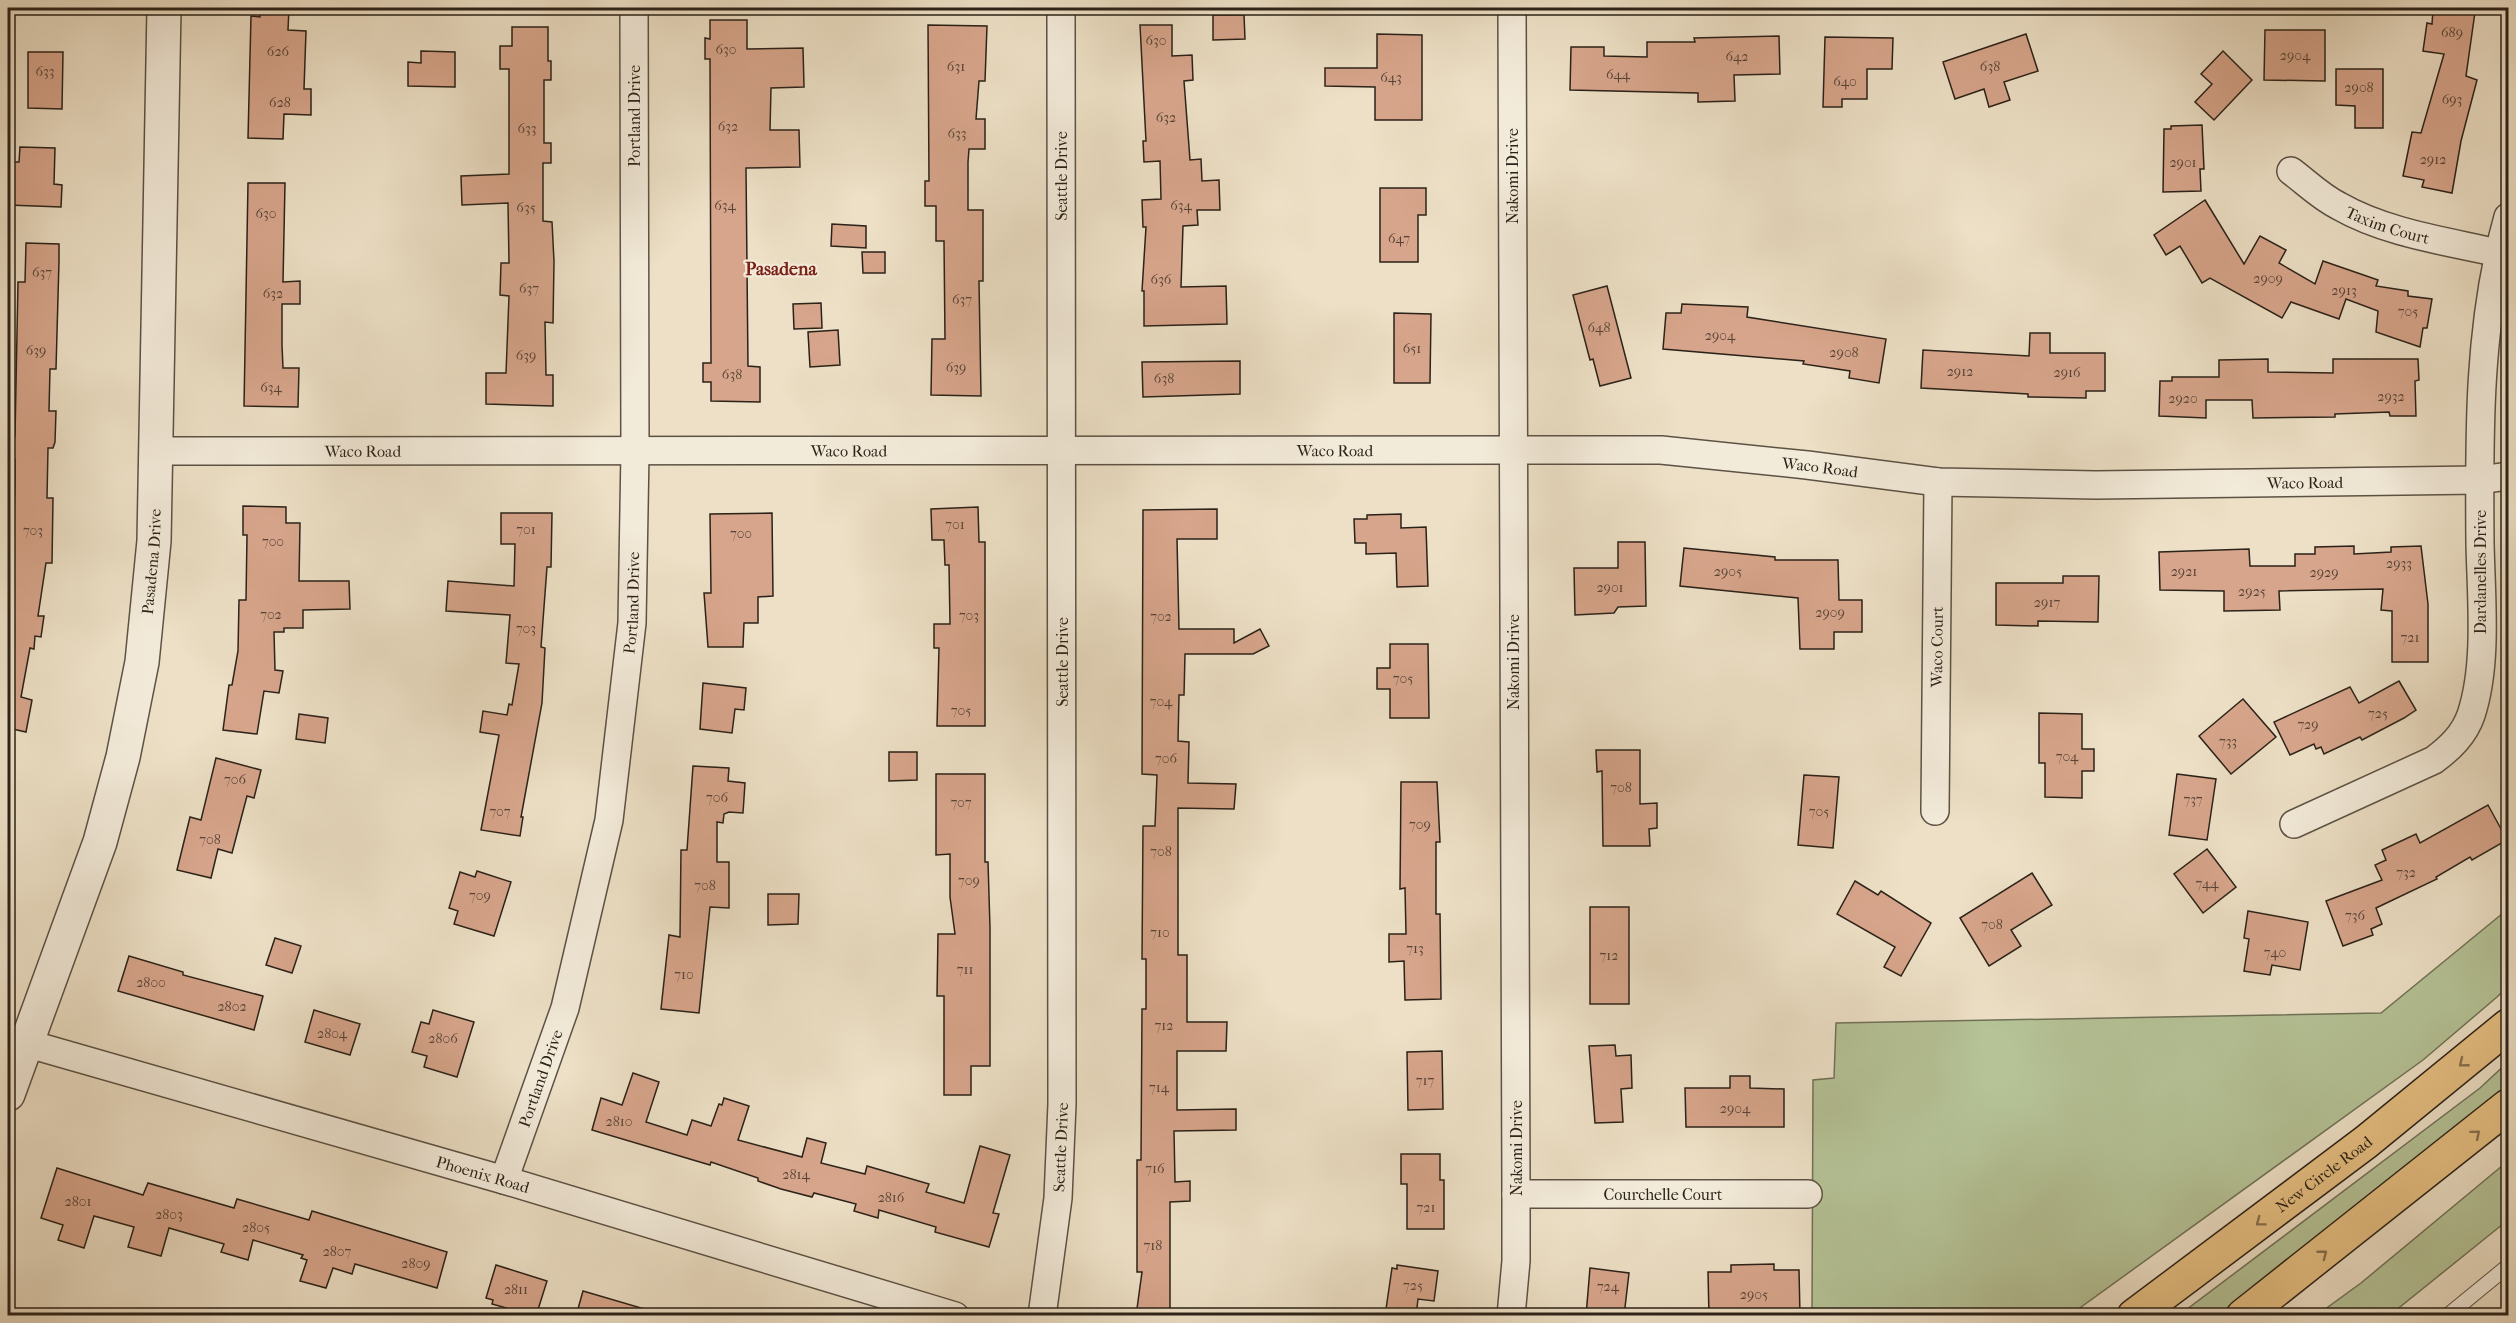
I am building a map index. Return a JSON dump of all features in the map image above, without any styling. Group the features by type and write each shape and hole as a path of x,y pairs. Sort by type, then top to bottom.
{"highway":[{"name":"New Circle Road","path":"2134,1316 2366,1142 2508,1026"},
{"path":"2243,1316 2508,1106"}],"street":[{"name":"Pasadena Drive","path":"8,1094 17,1041 100,842 123,757 149,610 157,451 164,8"},
{"name":"Portland Drive","path":"504,1180 565,1008 609,820 632,623 635,452 634,8"},
{"name":"Seattle Drive","path":"1042,1316 1058,1198 1062,1104 1061,8"},
{"name":"Nakomi Drive","path":"1511,1316 1516,1261 1512,8"},
{"name":"Taxim Court","path":"2291,171 2323,197 2361,217 2409,232 2498,253"},
{"name":"Dardanelles Drive","path":"2294,825 2426,764 2452,746 2463,731 2475,698 2481,648 2480,480 2484,352 2498,253 2508,217"},
{"name":"Waco Road","path":"157,451 1661,450 1773,461 1938,482 2096,484 2480,480 2508,476"},
{"name":"Waco Court","path":"1935,811 1938,482"},
{"name":"Phoenix Road","path":"17,1041 504,1180 955,1316"},
{"name":"Courchelle Court","path":"1516,1194 1808,1194"}],"lane":[{"path":"2450,1314 2508,1266"}],"green space":[{"path":"2508,909 2508,986 2497,997 2423,1060 2070,1315 1812,1316 1813,1080 1834,1078 1836,1023 2381,1013"},
{"path":"2508,1062 2508,1089 2218,1315 2178,1316 2480,1088"},
{"path":"2508,1161 2508,1220 2390,1315 2317,1315 2361,1283"}],"building":[{"path":"260,8 289,8 288,30 306,31 304,89 311,89 311,115 284,114 283,139 248,138 251,16 260,17"},
{"path":"2446,8 2475,12 2466,76 2477,80 2461,141 2452,193 2422,187 2424,180 2403,176 2412,132 2421,133 2444,54 2423,51 2427,23 2432,24 2433,10 2445,11"},
{"path":"1213,15 1244,15 1245,39 1213,40"},
{"path":"710,20 747,20 747,49 803,48 804,87 771,88 770,130 799,130 800,167 746,168 748,366 760,367 760,402 711,401 711,382 703,382 703,363 711,363 710,59 705,59 705,38 710,39"},
{"path":"928,25 987,26 985,81 979,81 976,119 985,119 985,149 969,149 968,162 968,210 983,210 983,281 979,281 981,396 931,395 932,339 945,339 944,241 936,241 936,206 925,206 925,181 929,181"},
{"path":"1140,25 1172,25 1172,56 1192,55 1193,80 1184,81 1190,160 1201,159 1202,181 1219,180 1220,210 1197,210 1198,225 1183,226 1181,287 1226,286 1227,324 1144,326 1144,291 1142,291 1146,227 1143,227 1142,200 1161,199 1160,161 1144,162 1143,141 1146,141"},
{"path":"512,27 548,27 548,61 551,61 551,80 544,80 544,143 551,143 551,163 543,163 543,221 552,222 553,323 545,322 546,375 553,375 553,406 486,404 486,373 506,373 509,296 500,295 501,263 509,263 508,203 462,205 461,176 509,174 509,69 500,69 500,46 512,46"},
{"path":"2265,30 2325,30 2325,81 2264,80"},
{"path":"1377,34 1422,35 1422,120 1375,120 1375,87 1325,86 1325,68 1377,68"},
{"path":"2026,34 2038,71 2004,82 2010,100 1989,107 1984,89 1955,99 1943,62"},
{"path":"1779,36 1780,74 1734,75 1735,101 1698,102 1698,93 1570,90 1571,47 1604,47 1604,56 1647,57 1647,42 1695,42 1694,38"},
{"path":"1825,37 1893,38 1892,69 1867,69 1867,99 1842,99 1842,107 1823,107"},
{"path":"421,51 455,52 455,87 408,86 408,62 421,63"},
{"path":"2223,51 2252,80 2214,120 2195,102 2212,84 2201,74"},
{"path":"28,52 63,52 62,109 28,108"},
{"path":"2336,69 2383,69 2383,128 2355,128 2355,106 2336,105"},
{"path":"2202,125 2204,169 2200,169 2201,191 2163,192 2164,129 2171,129 2171,126"},
{"path":"20,147 55,148 54,184 62,185 61,207 8,205 9,162 19,162"},
{"path":"248,183 285,183 283,282 300,281 300,304 282,304 283,368 299,368 298,407 244,406"},
{"path":"1380,188 1426,188 1426,215 1418,215 1418,262 1380,262"},
{"path":"2205,200 2244,264 2260,236 2286,250 2279,263 2315,284 2323,261 2378,280 2376,286 2408,291 2408,296 2432,299 2427,328 2423,328 2420,347 2376,332 2378,311 2346,299 2339,319 2291,302 2282,318 2210,278 2202,283 2180,246 2166,255 2154,235"},
{"path":"832,224 866,226 866,248 831,246"},
{"path":"26,243 59,244 59,261 56,369 50,369 49,411 56,411 55,442 53,448 48,448 47,498 53,498 52,563 46,563 38,616 44,616 41,637 35,636 34,649 30,648 21,697 32,700 26,732 8,728 8,584 12,585 15,459 8,459 8,436 15,436 18,282 25,282"},
{"path":"862,252 885,252 885,273 863,273"},
{"path":"1607,286 1631,378 1600,386 1593,359 1590,360 1573,295"},
{"path":"821,303 822,328 794,329 793,304"},
{"path":"1682,304 1748,307 1747,317 1886,339 1879,383 1849,378 1850,371 1803,364 1804,361 1663,349 1666,313 1681,313"},
{"path":"1394,313 1431,314 1430,383 1394,383"},
{"path":"838,330 840,365 810,367 808,332"},
{"path":"2030,333 2050,333 2050,353 2105,353 2105,391 2086,391 2086,398 2028,397 2028,394 1921,388 1923,350 2029,356"},
{"path":"2268,359 2268,372 2333,373 2333,359 2418,359 2419,380 2415,381 2416,416 2390,416 2389,412 2335,414 2335,417 2253,418 2252,400 2206,400 2206,418 2159,416 2160,381 2172,381 2172,377 2219,377 2219,360"},
{"path":"1240,361 1240,394 1143,397 1142,362"},
{"path":"243,506 286,507 286,523 300,523 299,581 349,581 350,609 303,610 303,628 284,628 284,632 274,632 275,670 283,671 279,693 264,691 257,734 223,730 229,685 232,685 238,651 239,600 246,600 247,535 243,535"},
{"path":"978,507 979,542 985,542 985,726 937,726 939,648 934,648 934,624 950,624 949,565 945,565 944,540 932,540 931,509"},
{"path":"1217,509 1217,539 1177,539 1179,629 1234,629 1234,643 1260,629 1269,646 1253,654 1185,654 1184,695 1179,695 1178,741 1189,742 1188,783 1236,784 1234,809 1178,808 1178,955 1187,955 1187,1022 1227,1022 1226,1051 1177,1051 1177,1110 1236,1109 1236,1130 1174,1131 1175,1182 1190,1181 1190,1201 1170,1202 1170,1316 1136,1316 1142,1272 1137,1272 1137,1160 1141,1160 1142,1009 1146,1009 1146,959 1142,959 1143,826 1155,826 1157,775 1142,774 1143,510"},
{"path":"501,513 552,513 551,567 547,567 541,647 545,648 542,703 521,817 523,817 520,836 481,830 499,735 480,732 483,711 507,715 509,704 512,705 519,664 506,663 510,615 446,611 448,581 514,586 515,544 501,544"},
{"path":"772,513 773,596 758,597 758,623 744,623 743,647 708,647 704,593 711,593 710,514"},
{"path":"1401,514 1401,528 1426,527 1428,586 1397,587 1396,553 1366,554 1366,543 1355,543 1354,519 1367,519 1367,515"},
{"path":"1618,542 1645,542 1646,606 1618,607 1614,613 1575,615 1574,568 1618,568"},
{"path":"2354,546 2354,554 2391,552 2391,547 2421,546 2428,604 2428,662 2392,662 2392,611 2381,610 2383,589 2279,591 2280,610 2224,611 2224,591 2160,590 2159,552 2249,549 2250,566 2295,566 2295,554 2315,554 2315,547"},
{"path":"1684,548 1775,557 1775,560 1838,560 1839,600 1862,600 1862,632 1834,632 1834,649 1800,649 1798,598 1680,586"},
{"path":"2063,576 2099,576 2098,622 2038,621 2038,626 1996,625 1996,583 2063,583"},
{"path":"1390,644 1428,644 1429,718 1390,718 1390,689 1377,689 1377,668 1390,668"},
{"path":"2399,681 2416,710 2362,740 2360,737 2324,754 2321,747 2316,749 2314,744 2290,755 2274,722 2350,687 2359,703"},
{"path":"703,683 746,688 744,710 735,709 732,733 700,729"},
{"path":"2243,699 2276,737 2231,774 2199,736"},
{"path":"2039,713 2082,714 2082,749 2094,749 2094,771 2082,771 2082,798 2045,797 2045,763 2039,763"},
{"path":"299,714 328,718 325,743 296,739"},
{"path":"1596,750 1640,750 1640,804 1657,803 1657,828 1649,829 1650,846 1603,846 1602,771 1597,772"},
{"path":"889,752 917,752 917,780 889,781"},
{"path":"216,758 261,770 254,798 247,796 232,853 218,849 211,878 177,870 190,817 201,820"},
{"path":"693,766 729,768 728,781 745,783 743,813 729,812 724,814 723,823 717,822 717,862 729,862 729,908 710,907 699,1013 661,1009 669,935 680,937 681,850 687,850"},
{"path":"936,774 985,774 985,862 988,862 990,928 990,1066 971,1066 971,1095 944,1095 944,996 937,996 938,934 955,934 950,897 950,854 936,855"},
{"path":"2177,774 2216,779 2207,840 2169,835"},
{"path":"1804,775 1839,777 1833,848 1798,845"},
{"path":"1401,782 1437,782 1440,842 1436,842 1436,914 1440,914 1441,999 1405,1000 1404,961 1389,962 1389,934 1406,934 1405,888 1400,889"},
{"path":"2488,805 2507,840 2472,860 2470,857 2436,877 2437,879 2376,908 2382,924 2371,929 2373,935 2343,946 2326,901 2382,880 2375,865 2386,860 2382,850 2416,834 2420,843"},
{"path":"2207,849 2236,887 2203,913 2174,874"},
{"path":"477,871 511,882 494,936 454,924 458,911 449,908 460,872 475,877"},
{"path":"2032,873 2052,905 2011,930 2021,946 1989,966 1960,918"},
{"path":"1855,881 1878,895 1881,891 1931,923 1901,976 1884,967 1895,947 1837,914"},
{"path":"768,894 799,894 798,924 768,925"},
{"path":"1590,907 1629,907 1629,1004 1590,1004"},
{"path":"2248,911 2308,922 2300,970 2272,965 2270,975 2244,971 2249,939 2244,938"},
{"path":"275,938 301,946 292,973 266,965"},
{"path":"129,956 183,972 183,975 263,996 254,1030 118,991"},
{"path":"314,1010 360,1024 350,1055 305,1042"},
{"path":"433,1010 474,1022 457,1077 424,1067 427,1056 412,1052 421,1022 429,1024"},
{"path":"1615,1045 1616,1056 1631,1055 1632,1088 1621,1089 1623,1122 1595,1123 1589,1046"},
{"path":"1442,1051 1443,1109 1408,1110 1407,1052"},
{"path":"633,1073 659,1082 646,1122 687,1135 692,1120 711,1126 719,1104 722,1105 724,1098 749,1106 738,1140 802,1157 807,1138 826,1143 821,1163 865,1174 867,1166 929,1184 926,1192 964,1203 980,1146 1010,1155 993,1213 999,1214 989,1247 935,1232 936,1227 879,1210 878,1218 854,1211 856,1204 814,1193 812,1197 781,1189 758,1181 758,1178 711,1162 710,1165 592,1130 601,1098 622,1105"},
{"path":"1730,1076 1750,1076 1750,1088 1784,1089 1784,1127 1686,1127 1685,1088 1730,1088"},
{"path":"1401,1154 1440,1154 1440,1180 1444,1180 1444,1229 1407,1229 1407,1184 1401,1184"},
{"path":"57,1168 143,1195 148,1183 234,1208 237,1199 309,1220 312,1211 447,1252 437,1288 355,1264 352,1274 333,1268 326,1288 300,1281 307,1260 301,1258 303,1255 253,1240 248,1260 221,1252 224,1244 169,1228 161,1256 128,1247 134,1227 94,1216 84,1248 58,1240 63,1225 41,1218"},
{"path":"1774,1264 1774,1270 1799,1270 1800,1316 1709,1316 1708,1272 1731,1272 1731,1265"},
{"path":"496,1265 547,1281 536,1316 492,1304 493,1300 486,1298"},
{"path":"1397,1265 1438,1271 1434,1301 1418,1299 1416,1316 1385,1316 1392,1268 1397,1269"},
{"path":"1590,1268 1629,1273 1624,1316 1586,1316"},
{"path":"583,1291 648,1310 647,1316 576,1316"}],"district":[{"name":"Pasadena","path":"781,269"}]}
